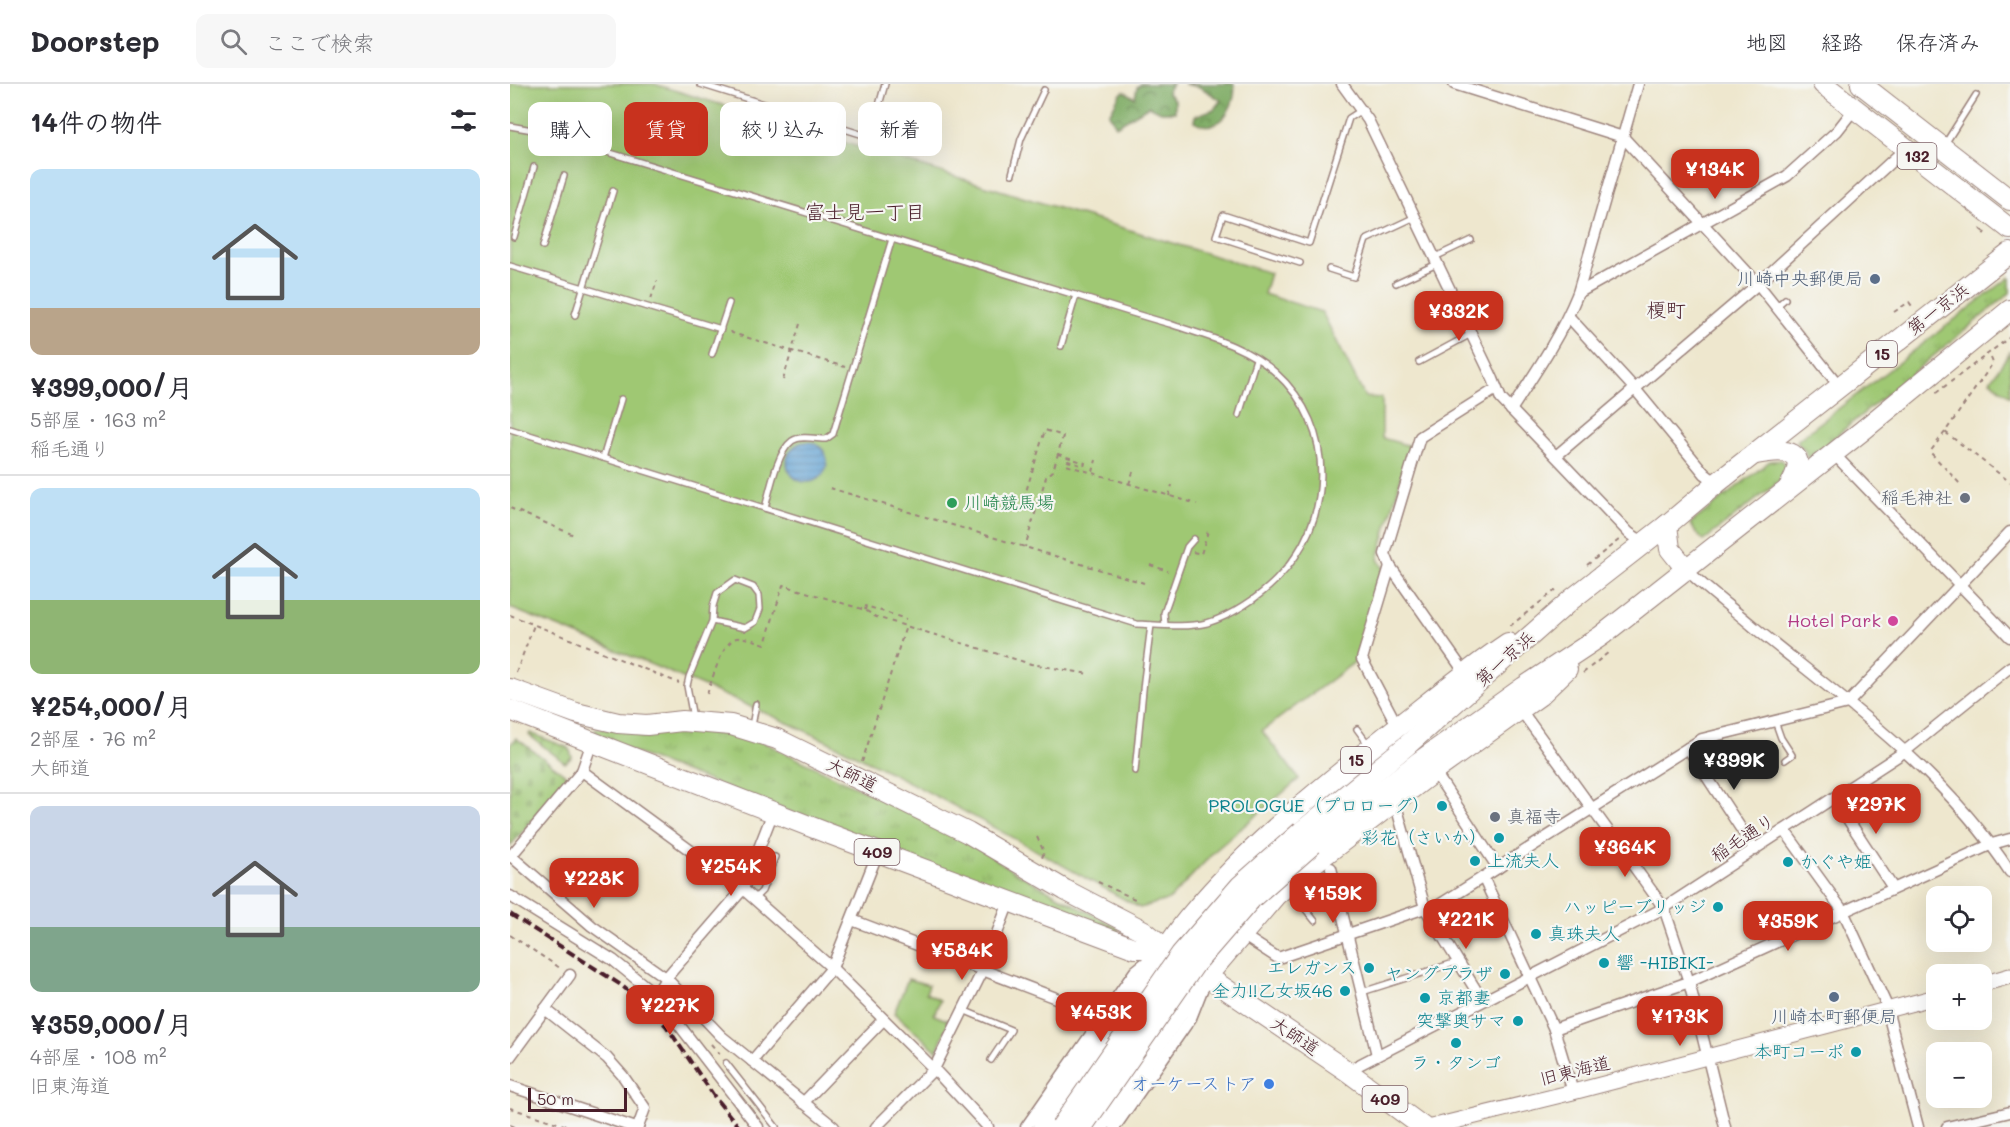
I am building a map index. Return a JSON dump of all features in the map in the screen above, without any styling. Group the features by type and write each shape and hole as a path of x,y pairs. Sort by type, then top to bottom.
{"highway":[{"name":"132","path":"1823,84 2010,229"},
{"name":"132","path":"1872,90 2010,200"},
{"name":"第一京浜","path":"1082,1127 1195,963 1252,898 1307,838 1565,593 1644,543 1753,454 2010,253"},
{"name":"第一京浜","path":"1061,1127 1181,954 1240,886 1524,687 1601,636 2010,310"},
{"path":"1753,454 1779,450 1788,451 1794,456 1798,469 1789,487"},
{"path":"1667,525 1670,549 1686,569"},
{"path":"1644,543 1660,555 1667,564 1670,573 1669,582"},
{"name":"15","path":"1042,1127 1140,988 1165,948 1191,914 1232,869 1325,783 1565,593"},
{"path":"1098,1127 1183,1004 1276,895 1436,770 1539,696 1601,636"},
{"name":"大師道","path":"510,689 576,713 618,723 647,725 682,721 731,725 777,739 968,833 1065,890 1144,932 1347,1071 1422,1127"},
{"name":"409","path":"510,710 1134,948 1165,948"}],"street":[{"path":"1342,84 1362,110 1501,399 1629,533 1644,543"},
{"path":"1454,84 1623,137 1758,284 1840,387"},
{"path":"1511,410 1550,351 1569,317 1638,84"},
{"path":"1578,292 1787,176 1838,131 1855,108"},
{"path":"1556,456 1758,284 1906,148"},
{"path":"1569,317 1665,420 1705,474 1717,483"},
{"path":"1465,673 1390,567 1385,554 1420,437 1472,400 1496,389"},
{"path":"1833,453 2010,637"},
{"path":"1241,934 1278,958 1348,933 1427,910 1483,878 1702,739 1848,703 2010,532"},
{"path":"1390,567 1362,659 1398,727"},
{"path":"1686,569 1848,703 1953,797 1992,844 2010,872"},
{"name":"稲毛通り","path":"1347,1071 1664,908 1785,831 1816,804 1834,798 1904,752 2010,667"},
{"path":"1520,709 1594,808 1664,908 1689,982 1725,1127"},
{"path":"592,742 582,771 511,857 592,926 666,978 721,1036 834,1127"},
{"path":"1688,748 1755,850"},
{"path":"1436,770 1440,780 1498,868"},
{"path":"582,771 743,888 832,968 934,1069 986,1126"},
{"path":"1834,798 1893,888"},
{"path":"1395,802 1427,910 1482,1000"},
{"path":"656,995 666,978 743,888 773,812"},
{"path":"1785,831 1843,911 1888,1011 1918,1127"},
{"path":"1554,1029 1689,982 1893,888 1992,844 2010,839"},
{"path":"752,1060 832,968 878,852"},
{"path":"1331,868 1377,1055"},
{"path":"1483,878 1554,1029 1573,1092"},
{"path":"510,896 613,960 656,995 758,1127"},
{"path":"876,1127 934,1069 983,970 1009,902"},
{"path":"852,920 1102,1016"},
{"path":"1026,1127 1135,971 1165,948"},
{"path":"510,1057 570,975"},
{"path":"1115,1127 1191,1017 1207,976"},
{"path":"1992,981 2010,976"},
{"name":"旧東海道","path":"1431,1127 1926,1000"},
{"path":"545,1009 607,1058 623,1076 645,1108 638,1127"},
{"path":"802,1103 884,1020"},
{"path":"510,1086 633,1127"},
{"path":"1947,1127 2010,1112"}],"lane":[{"path":"700,84 870,137 885,84"},
{"path":"1012,174 1021,139 1044,90"},
{"path":"1943,147 1976,95"},
{"path":"1300,262 1216,236 1223,215 1309,243 1348,118 1362,110"},
{"path":"510,126 538,131 1230,344 1274,371 1296,393 1311,420 1322,467 1320,495 1309,528 1296,555 1279,577 1256,599 1209,622 1184,626 1151,625 1137,624 510,429"},
{"path":"514,237 534,167"},
{"path":"543,246 564,177"},
{"path":"575,315 613,191"},
{"path":"1329,269 1354,277 1366,240 1415,217"},
{"path":"765,508 779,460 785,449 793,441 803,438 826,440 833,434 892,239"},
{"path":"1396,282 1471,240"},
{"path":"510,266 721,329"},
{"path":"1061,346 1076,295"},
{"path":"1776,307 1785,299"},
{"path":"712,354 729,303"},
{"path":"1419,362 1471,334"},
{"path":"1239,415 1256,359"},
{"path":"603,458 621,399"},
{"path":"1165,625 1164,613 1187,547 1194,539"},
{"path":"694,722 687,686 712,621 717,593 735,580 753,587 759,595 760,609 755,622 746,628 712,621"},
{"path":"1135,771 1151,625"},
{"path":"751,730 756,704"},
{"path":"1775,721 1781,738 1792,755 1785,760"},
{"path":"1357,729 1371,747"},
{"path":"754,899 762,891 775,857"},
{"path":"1287,886 1315,921"},
{"path":"1362,992 1457,962"},
{"path":"963,1010 1011,1030 991,1060"},
{"path":"726,1063 776,1127"}],"path":[{"path":"1980,229 1984,232 1983,235 1987,228"},
{"path":"650,302 657,281"},
{"path":"1895,314 1909,302 1914,309"},
{"path":"783,380 800,324"},
{"path":"729,326 732,333 853,369"},
{"path":"2001,344 2010,337"},
{"path":"1962,486 1930,453 1993,363 1991,358"},
{"path":"1024,498 1045,430 1063,436 1053,471 1046,477 1025,547"},
{"path":"1945,432 2010,482"},
{"path":"1058,454 1085,462 1084,466 1068,461 1066,465 1197,504"},
{"path":"1093,473 1096,460"},
{"path":"1129,484 1132,472"},
{"path":"1169,496 1172,485"},
{"path":"830,488 1144,583"},
{"path":"510,507 574,536"},
{"path":"1586,566 1623,536"},
{"path":"707,694 727,643 735,638 748,638 765,644 783,585 865,610 876,617 1031,664 1089,674"},
{"path":"1504,631 1565,593"},
{"path":"865,610 866,606 906,619"},
{"path":"510,615 687,686"},
{"path":"510,674 515,676 534,625"},
{"path":"861,765 906,626"},
{"path":"1037,837 1044,852 1041,858"},
{"path":"1098,882 1127,898 1137,900"},
{"path":"510,935 570,975"},
{"path":"510,1108 570,1127"},
{"path":"510,1125 515,1127"}],"green space":[{"name":"川崎競馬場","path":"510,84 654,84 720,104 720,156 846,156 846,143 858,147 858,156 889,156 1270,273 1264,294 1322,312 1365,397 1382,398 1382,438 1410,446 1378,559 1385,571 1356,661 1262,731 1299,779 1217,849 1170,899 1140,908 961,810 825,740 679,676 510,608"},
{"path":"1141,84 1172,84 1167,92 1175,101 1175,112 1161,112 1149,106 1116,126 1109,114 1117,99 1124,91 1135,98 1137,87"},
{"path":"1184,84 1234,84 1234,98 1228,112 1217,123 1210,125 1194,121 1195,116 1214,109 1221,100 1200,87"},
{"path":"2010,277 2010,293 1809,458 1807,457 1805,450 1797,442 1799,439"},
{"path":"2010,352 2010,396 1990,381"},
{"path":"1781,460 1787,468 1784,478 1703,541 1690,524 1770,461"},
{"path":"596,729 676,729 750,736 971,842 1013,871 1119,929 1117,937 594,737"},
{"path":"530,733 569,748 572,757 565,763 529,735"},
{"path":"516,738 570,778 510,846 510,745"},
{"path":"908,979 929,985 926,993 940,1000 934,1015 949,1021 937,1051 894,1013"}],"water":[{"path":"807,442 821,448 827,462 821,476 807,482 793,476 787,462 793,448"}],"railway":[{"path":"510,914 621,985 655,1014 667,1027 716,1099 739,1127"}],"place":[{"name":"川崎中央郵便局","path":"1875,279"},
{"name":"稲毛神社","path":"1965,498"},
{"name":"川崎競馬場","path":"952,503"},
{"name":"Hotel Park","path":"1893,621"},
{"name":"PROLOGUE（プロローグ）","path":"1442,806"},
{"name":"真福寺","path":"1495,817"},
{"name":"彩花（さいか）","path":"1499,838"},
{"name":"上流夫人","path":"1475,861"},
{"name":"かぐや姫","path":"1788,862"},
{"name":"ハッピーブリッジ","path":"1718,907"},
{"name":"真珠夫人","path":"1536,934"},
{"name":"響 -HIBIKI-","path":"1604,963"},
{"name":"エレガンス","path":"1369,968"},
{"name":"ヤングプラザ","path":"1505,974"},
{"name":"全力!!乙女坂46","path":"1345,991"},
{"name":"川崎本町郵便局","path":"1834,997"},
{"name":"京都妻","path":"1425,998"},
{"name":"突撃奥サマ","path":"1518,1021"},
{"name":"ラ・タンゴ","path":"1456,1043"},
{"name":"本町コーポ","path":"1856,1052"},
{"name":"オーケーストア","path":"1269,1084"}],"district":[{"name":"富士見一丁目","path":"865,212"},
{"name":"榎町","path":"1666,310"}]}
